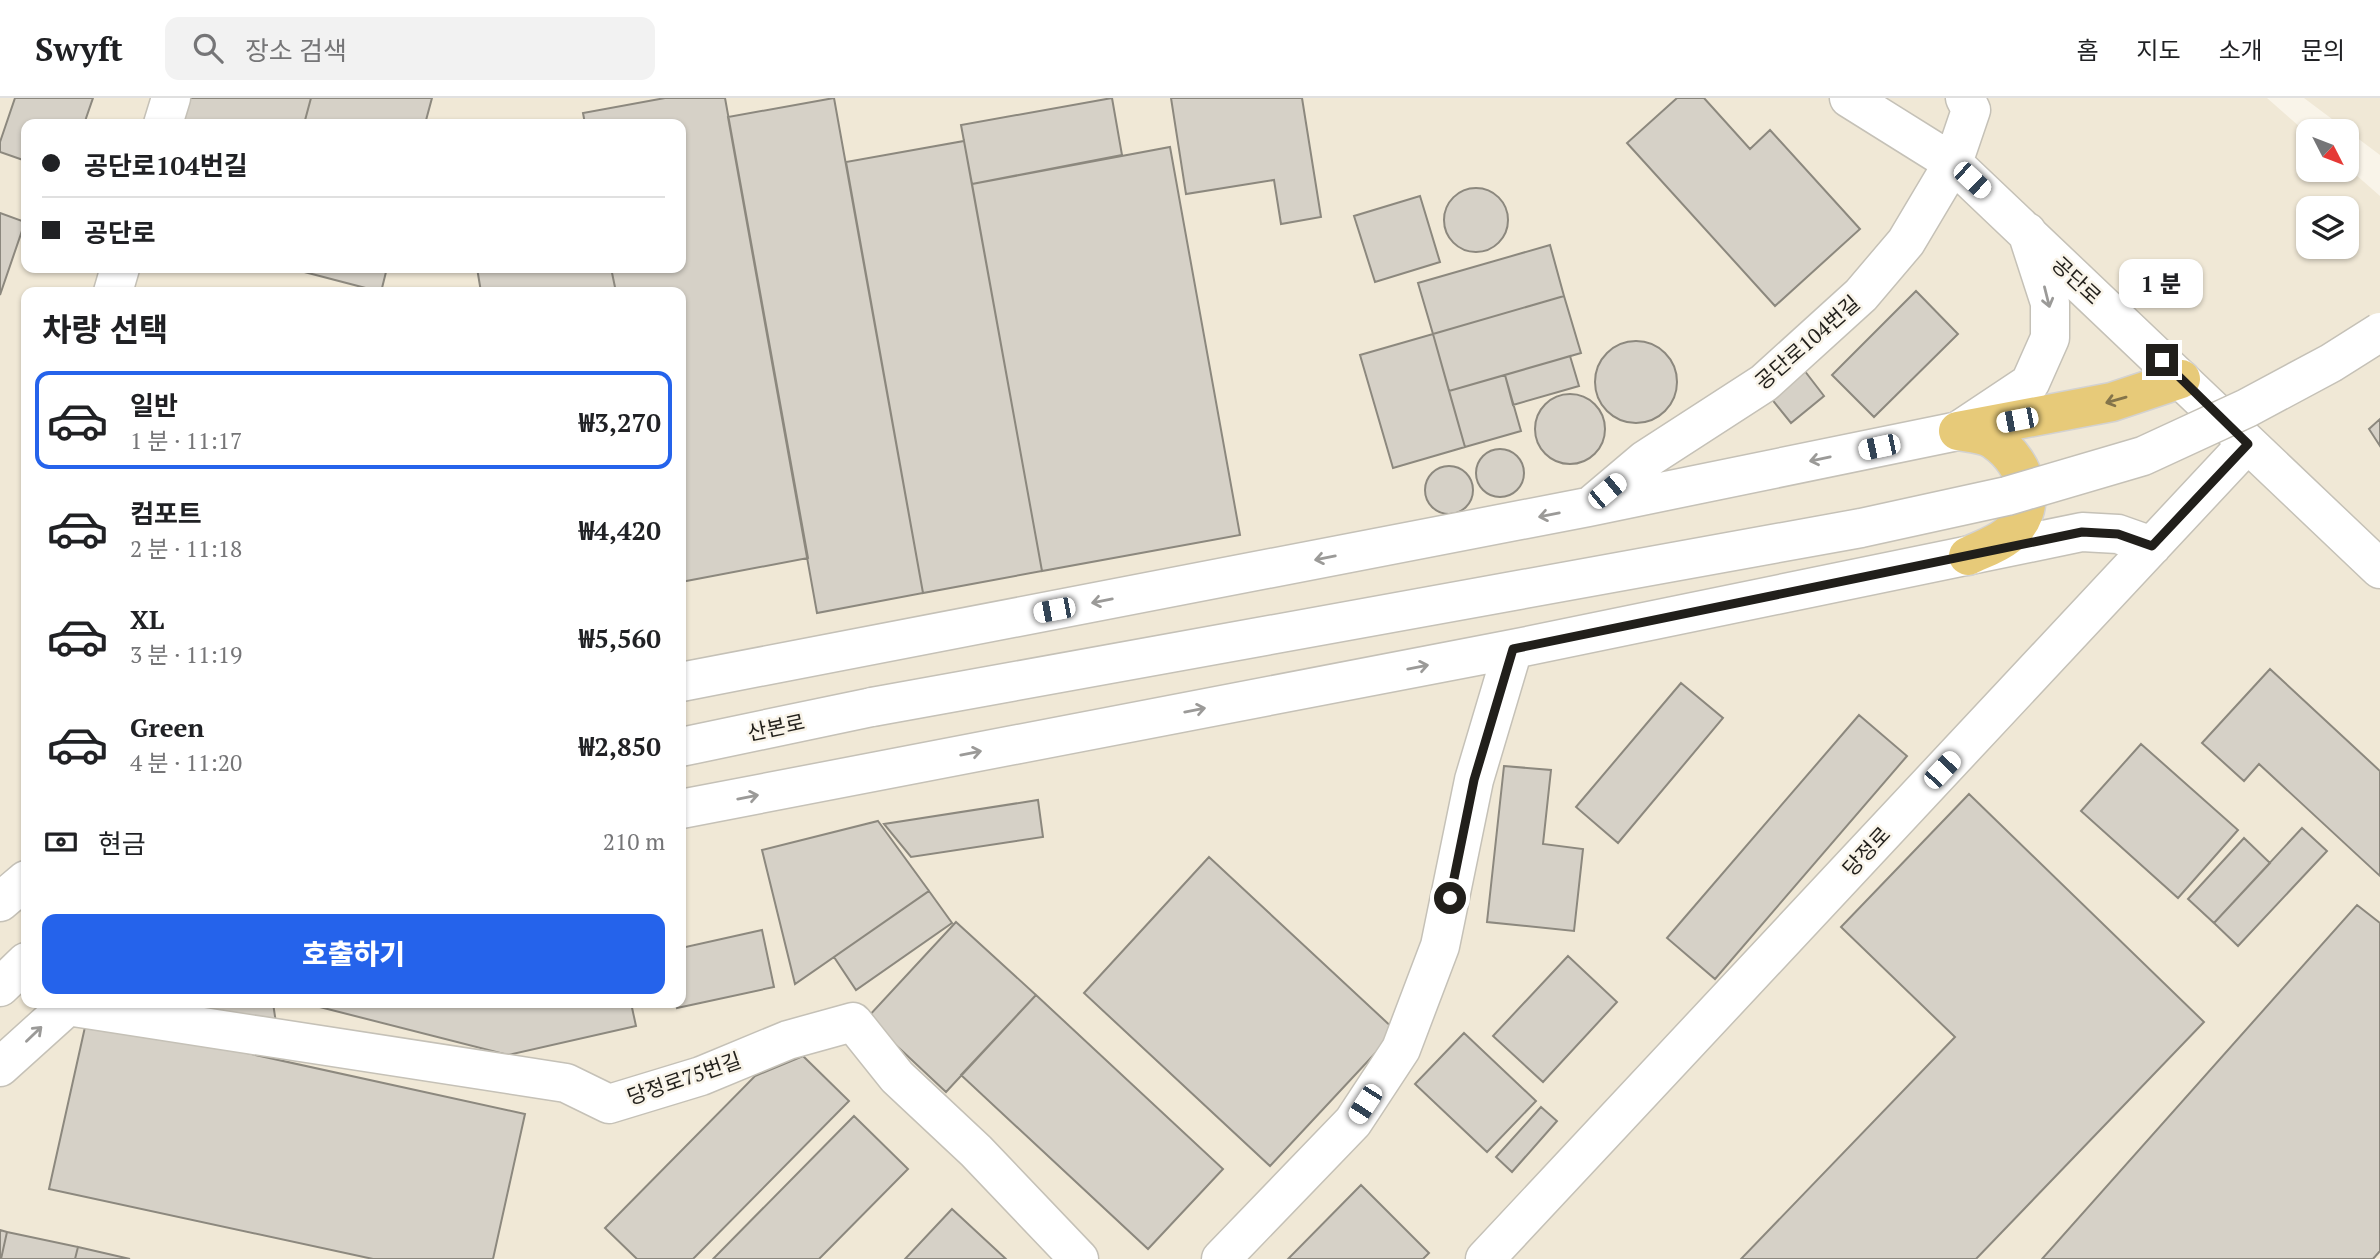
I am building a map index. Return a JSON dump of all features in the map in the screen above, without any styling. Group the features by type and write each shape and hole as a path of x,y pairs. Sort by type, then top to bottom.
{"main road":[{"path":"1958,431 2112,402 2181,379"},
{"path":"1958,431 1993,439 2002,447 2025,478 2027,495 2024,516 2006,537 1968,556"}],"street":[{"path":"165,119 171,98"},
{"name":"공단로","path":"1849,98 1954,163 2380,569"},
{"name":"공단로104번길","path":"1588,507 1645,460 1764,383 1861,295 1906,242 1954,163 1971,110 1965,98"},
{"path":"686,681 1588,507 1958,431 2030,383 2050,338 2050,303 2027,232"},
{"name":"산본로","path":"686,746 872,707 1861,528 2007,495 2143,456 2247,408 2331,363 2380,332"},
{"name":"당정로","path":"1485,1259 2248,444"},
{"path":"686,808 1513,649 2082,532 2118,534 2152,546"},
{"path":"1221,1259 1353,1122 1401,1049 1440,946 1474,780 1513,649"},
{"path":"0,902 21,884"},
{"path":"0,987 21,967"},
{"path":"0,1068 66,1008"},
{"name":"당정로75번길","path":"88,1008 566,1083 609,1104 701,1076 788,1040 853,1022 897,1077 976,1152 1079,1259"}],"shaded area":[{"path":"0,98 2267,98 2296,123 2296,182 2359,182 2359,178 2380,196 2380,1259 0,1259"},
{"path":"2304,98 2380,98 2380,155 2359,139 2359,119 2332,119"}],"building":[{"path":"15,98 93,98 86,119 21,119 21,159 0,152 0,142"},
{"path":"186,98 311,98 305,119 181,119"},
{"path":"311,98 432,98 426,119 305,119"},
{"path":"665,98 725,98 808,558 686,581 686,287 615,287 612,273 686,273 686,119 584,119 583,113"},
{"path":"834,98 923,593 817,613 728,117"},
{"path":"1112,98 1122,155 972,184 961,125"},
{"path":"1171,98 1302,98 1321,217 1281,224 1274,180 1186,194"},
{"path":"1677,98 1704,98 1750,149 1770,130 1860,229 1775,306 1627,143"},
{"path":"964,141 1042,571 923,593 846,162"},
{"path":"1170,147 1240,535 1042,571 972,184"},
{"path":"1476,188 1494,194 1502,202 1508,220 1502,238 1494,246 1476,252 1458,246 1450,238 1444,220 1450,202 1458,194"},
{"path":"1420,196 1440,262 1375,282 1354,216"},
{"path":"0,213 21,221 21,234 0,295"},
{"path":"1550,245 1564,296 1433,334 1418,283"},
{"path":"308,273 386,273 382,287 362,287"},
{"path":"478,273 612,273 615,287 480,287"},
{"path":"1916,291 1958,334 1874,417 1832,375"},
{"path":"1564,296 1581,353 1449,391 1433,334"},
{"path":"1433,334 1465,447 1393,468 1360,355"},
{"path":"1636,341 1652,344 1665,353 1674,366 1677,382 1674,398 1665,411 1652,420 1636,423 1620,420 1607,411 1598,398 1595,382 1598,366 1607,353 1620,344"},
{"path":"1570,356 1579,386 1513,405 1505,375"},
{"path":"1804,370 1824,396 1791,423 1770,397"},
{"path":"1505,375 1521,431 1465,447 1449,391"},
{"path":"1577,394 1590,400 1599,409 1603,415 1603,443 1595,454 1584,462 1563,464 1545,454 1537,443 1535,422 1545,404 1556,396"},
{"path":"2380,419 2380,446 2369,429"},
{"path":"1500,449 1509,450 1517,456 1523,464 1523,482 1517,490 1509,496 1500,497 1491,496 1483,490 1477,482 1476,473 1477,464 1483,456 1491,450"},
{"path":"1449,466 1466,473 1473,490 1466,507 1449,514 1432,507 1425,490 1432,473"},
{"path":"2270,669 2380,771 2380,876 2259,764 2244,781 2202,743"},
{"path":"1681,683 1723,718 1618,843 1576,807"},
{"path":"1859,715 1907,756 1715,979 1667,938"},
{"path":"2141,744 2238,830 2178,898 2081,811"},
{"path":"1504,766 1551,770 1543,844 1583,849 1574,931 1487,922"},
{"path":"1969,794 2204,1022 1976,1259 1741,1259 1955,1037 1841,927"},
{"path":"1038,800 1043,837 911,857 884,824"},
{"path":"878,821 929,891 795,984 762,850"},
{"path":"2302,828 2327,851 2238,946 2214,923"},
{"path":"2244,838 2270,863 2214,923 2188,899"},
{"path":"1209,857 1396,1031 1270,1166 1084,993"},
{"path":"929,891 952,923 856,990 834,957"},
{"path":"2357,905 2380,923 2380,1251 2373,1259 2042,1259"},
{"path":"956,922 1036,995 946,1092 867,1018"},
{"path":"762,930 774,987 686,1006 686,947"},
{"path":"1568,956 1617,1002 1543,1082 1493,1036"},
{"path":"1036,995 1223,1169 1148,1249 961,1075"},
{"path":"200,1008 274,1008 276,1023 201,1011"},
{"path":"324,1008 632,1008 636,1026 508,1055"},
{"path":"87,1018 525,1114 493,1259 373,1259 49,1189"},
{"path":"1464,1033 1536,1101 1487,1152 1415,1084"},
{"path":"803,1056 849,1101 693,1259 637,1259 605,1228 755,1076"},
{"path":"1541,1107 1557,1121 1512,1172 1496,1157"},
{"path":"854,1116 908,1169 819,1259 713,1259"},
{"path":"1361,1185 1429,1253 1423,1259 1288,1259"},
{"path":"952,1209 1006,1259 905,1259"},
{"path":"0,1230 7,1232 1,1259 0,1259"},
{"path":"7,1232 78,1247 75,1259 1,1259"},
{"path":"78,1247 130,1259 75,1259"}],"route":[{"path":"1450,898 1474,780 1513,649 2082,532 2118,534 2152,546 2248,444 2162,360"}]}
